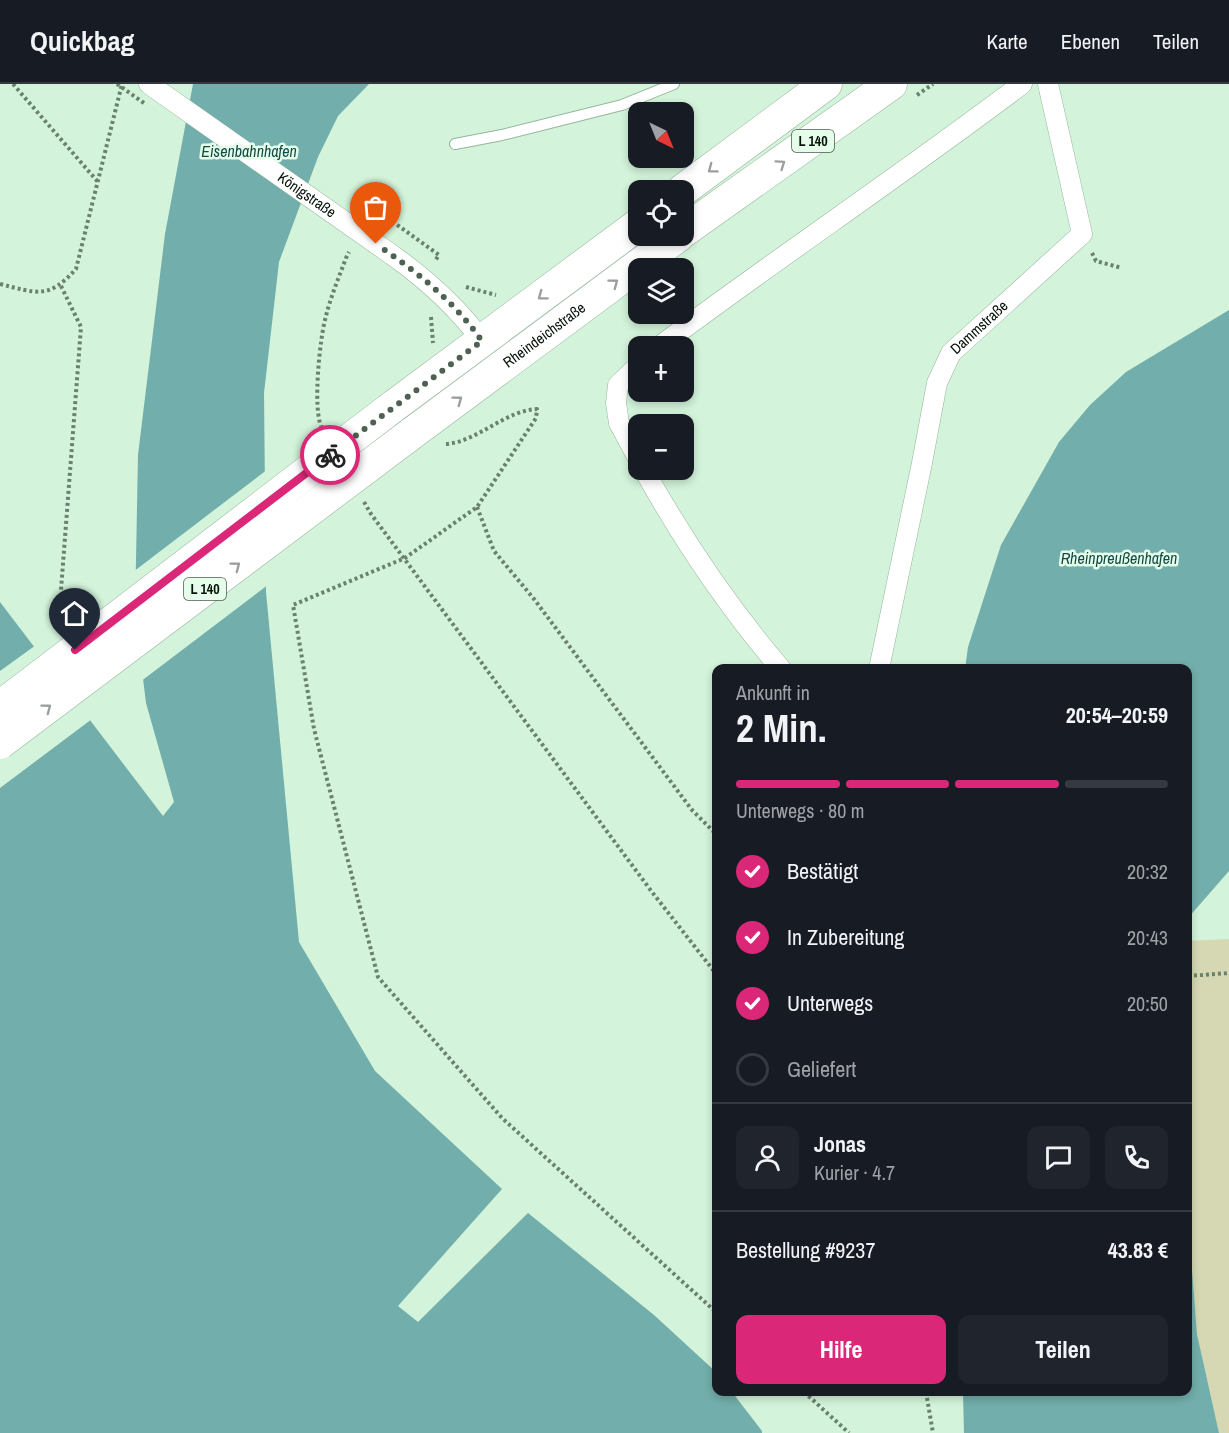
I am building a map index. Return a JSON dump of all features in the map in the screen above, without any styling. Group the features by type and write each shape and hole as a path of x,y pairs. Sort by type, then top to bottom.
{"main road":[{"name":"L 140","path":"694,182 826,84"},
{"name":"L 140","path":"694,224 891,84"},
{"name":"L 140","path":"0,706 391,408 628,232"},
{"name":"Rheindeichstraße","path":"0,743 665,246"}],"street":[{"name":"Königstraße","path":"149,84 422,276 471,325 482,341"},
{"path":"673,336 956,134 1022,84"},
{"path":"1048,84 1082,234"},
{"name":"Dammstraße","path":"880,664 937,382 951,353 1082,234"},
{"path":"628,375 618,385 616,403 619,423 628,440"},
{"path":"650,480 710,577 777,664"}],"lane":[{"path":"455,144 502,135 622,105 675,84"}],"path":[{"path":"13,84 98,182"},
{"path":"0,284 37,293 61,286 76,269 122,84"},
{"path":"378,211 439,255 433,264"},
{"path":"1082,234 1096,261 1122,268"},
{"path":"319,422 317,395 325,317 346,258"},
{"path":"61,286 81,327 61,590"},
{"path":"447,445 525,410 537,409 536,418 477,507 405,558 292,605 314,729 378,977 502,1119 712,1308"},
{"path":"477,507 494,551 534,599 692,810 712,830"},
{"path":"371,514 652,892 712,969"},
{"path":"1192,976 1229,973"},
{"path":"808,1396 849,1433"},
{"path":"927,1396 933,1433"}],"green space":[{"path":"1229,939 1229,1433 1219,1433 1197,1334 1192,1269 1192,941"}],"water":[{"name":"Eisenbahnhafen","path":"193,84 369,84 338,116 318,157 279,262 264,393 266,592 299,942 375,1071 502,1189 398,1306 418,1322 528,1213 654,1315 712,1368 712,1396 735,1396 762,1433 0,1433 0,602 163,816 174,802 146,703 135,613 138,455 165,234"},
{"name":"Rheinpreußenhafen","path":"1229,310 1229,871 1192,913 1192,664 966,664 968,647 1001,545 1059,442 1090,405 1126,372"},
{"path":"1192,1269 1197,1334 1219,1433 964,1433 963,1396 1192,1396"}],"pier":[{"path":"268,469 269,584 140,682 132,613 133,572"},
{"path":"36,645 92,719 0,788 0,671"}],"way so far":[{"path":"330,455 482,341 471,325 422,276 376,244"}],"route":[{"path":"75,650 330,455"}]}
